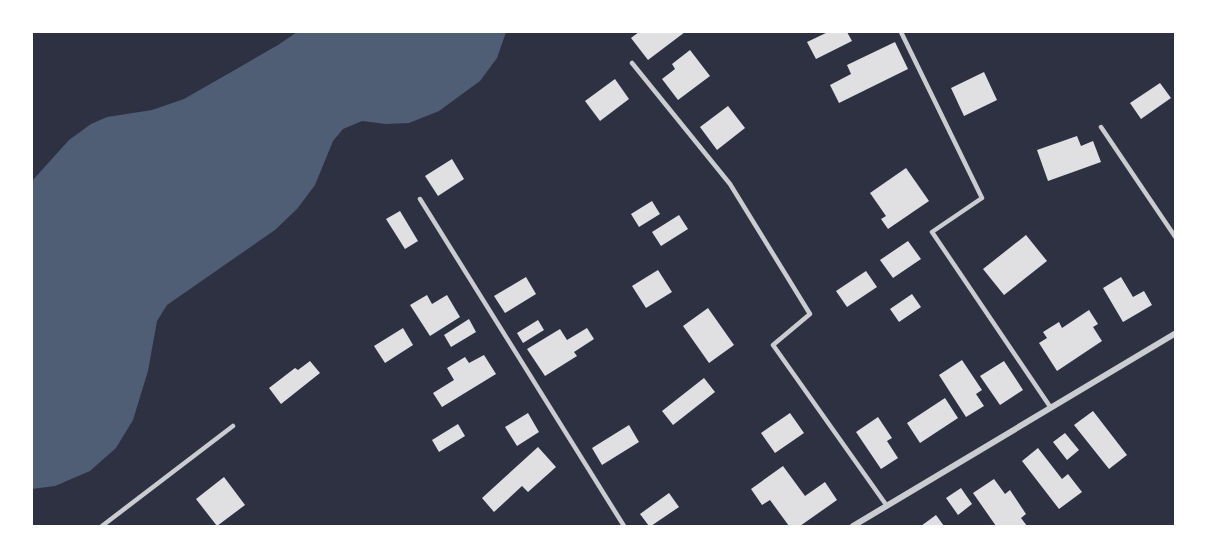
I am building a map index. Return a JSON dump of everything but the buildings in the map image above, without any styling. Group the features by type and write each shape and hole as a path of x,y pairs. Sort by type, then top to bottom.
{"street":[{"path":"853,526 1176,333"}],"lane":[{"path":"901,32 982,198 932,232 1051,408"},
{"path":"632,63 730,184 810,314 773,345 887,506"},
{"path":"1101,127 1176,238"},
{"path":"420,198 624,526"},
{"path":"102,526 233,426"}],"water":[{"path":"297,32 506,32 497,58 480,81 439,111 409,123 386,124 362,121 343,129 333,141 315,185 297,209 275,230 167,305 157,321 148,371 133,420 116,448 90,471 55,486 32,489 32,181 69,140 91,124 107,117 152,110 184,99"}]}
